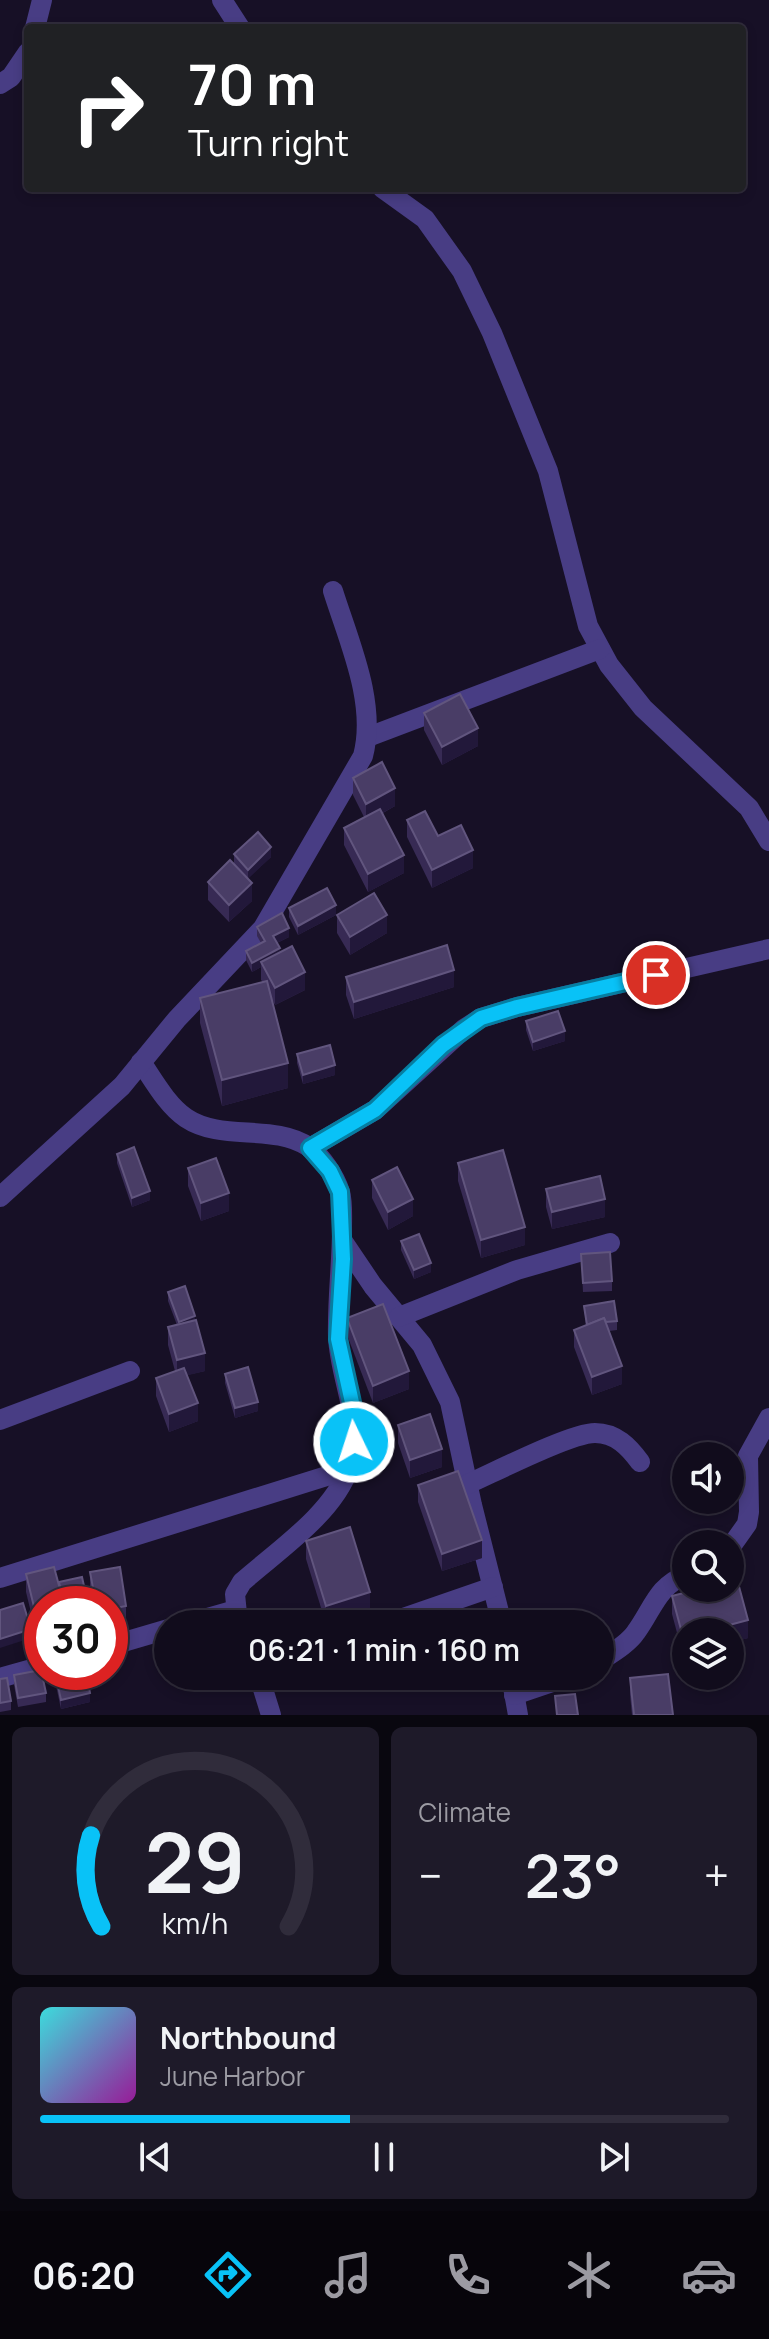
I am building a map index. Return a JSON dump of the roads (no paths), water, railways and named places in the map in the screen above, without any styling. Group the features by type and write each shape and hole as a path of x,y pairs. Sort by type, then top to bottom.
{"street":[{"path":"36,24 42,0"},
{"path":"222,0 237,24"},
{"path":"0,84 11,77 24,58"},
{"path":"388,192 425,219 462,271 492,333 548,471 588,626 609,665 643,708 749,808 769,841"},
{"path":"0,1197 122,1086 177,1019 268,920 363,756 368,737 365,706 333,591"},
{"path":"368,737 600,649"},
{"path":"310,1148 375,1110 443,1045 481,1018 545,1000 769,949"},
{"path":"141,1062 174,1108 189,1120 220,1130 287,1137 310,1148 330,1171 340,1192 342,1240 338,1339 353,1407 354,1442 349,1469 319,1514 242,1582 235,1594 236,1610"},
{"path":"342,1240 373,1286 422,1345 450,1402 499,1610"},
{"path":"399,1317 517,1270 610,1243"},
{"path":"0,1420 130,1371"},
{"path":"743,1530 749,1512 748,1456 769,1418"},
{"path":"468,1484 569,1440 594,1433 610,1436 627,1445 640,1462"},
{"path":"0,1578 349,1469"},
{"path":"614,1650 634,1635 661,1590 672,1581"},
{"path":"426,1610 493,1587"},
{"path":"128,1641 154,1633"},
{"path":"0,1678 24,1671"},
{"path":"263,1690 271,1715"}]}
